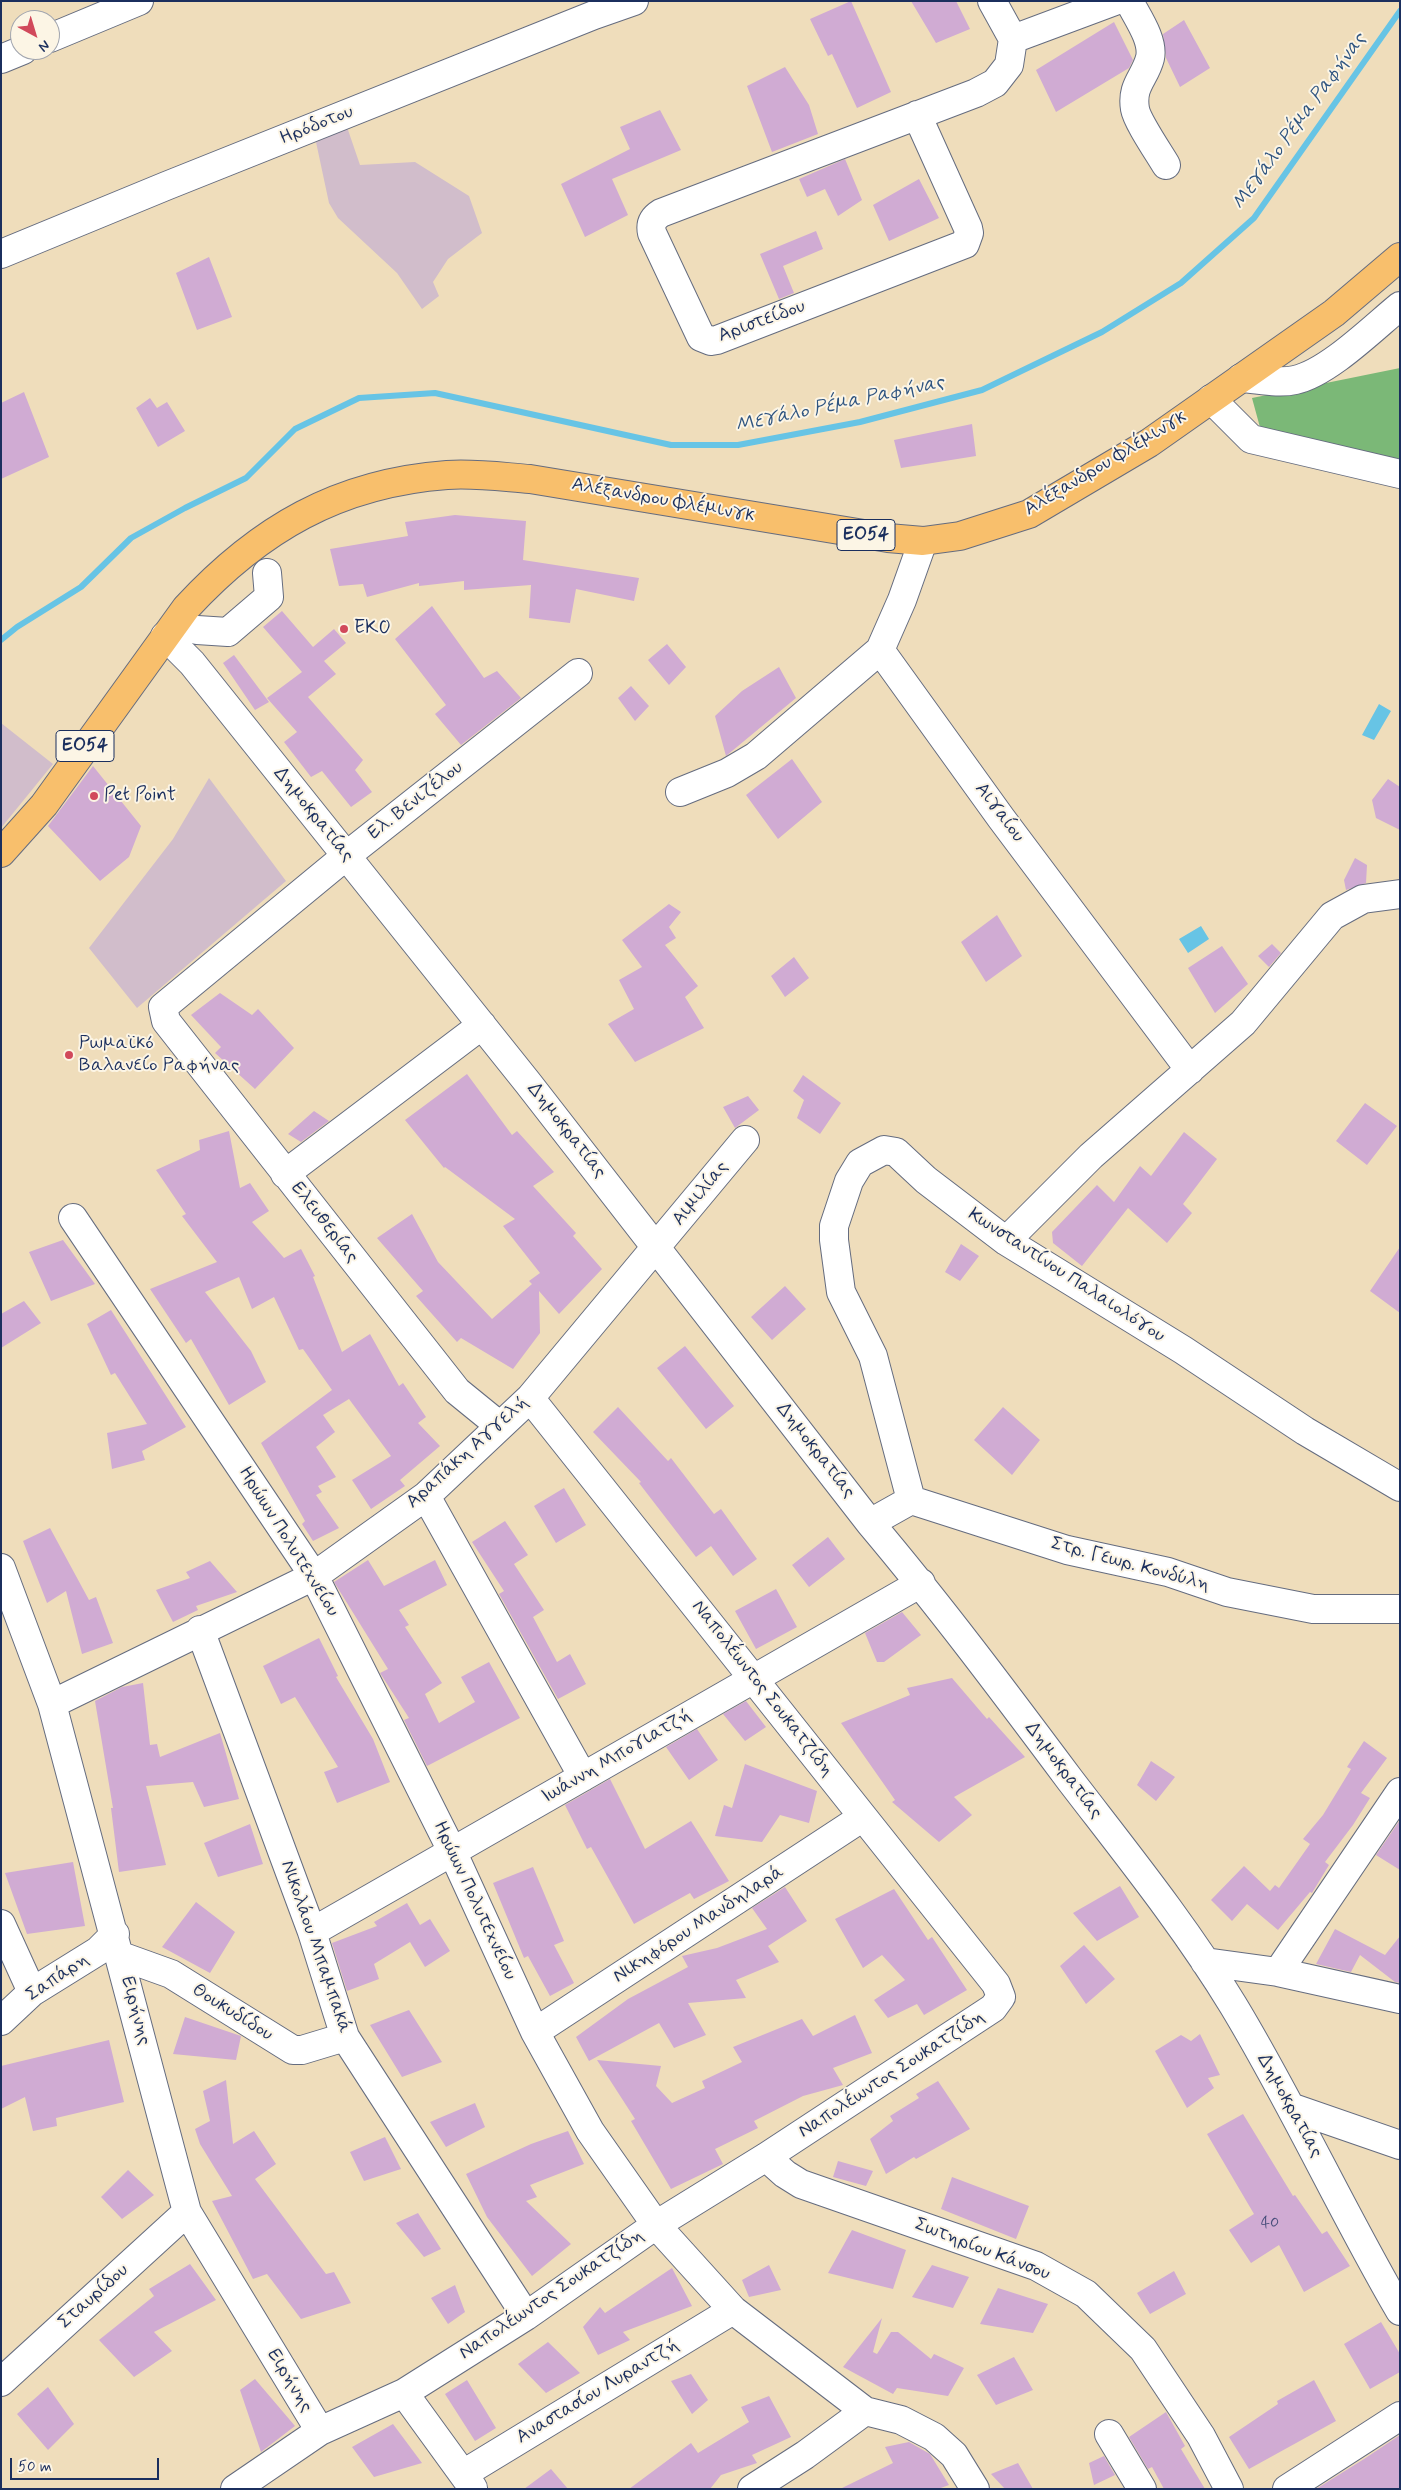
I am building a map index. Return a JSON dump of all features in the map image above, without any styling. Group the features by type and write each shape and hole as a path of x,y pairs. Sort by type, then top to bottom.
{"main road":[{"name":"Αλέξανδρου Φλέμινγκ","path":"1,853 44,805 165,636 212,580 248,549 280,528 313,510 347,496 384,486 438,476 476,475 530,478 845,533 923,541 960,536 1029,514 1148,443 1334,312 1400,257"}],"street":[{"path":"60,34 139,1"},
{"name":"Ηρόδοτου","path":"1,254 166,186 634,1"},
{"path":"992,1 1013,39 1115,1"},
{"path":"1129,1 1146,35 1150,49 1150,58 1134,89 1135,111 1166,166"},
{"name":"Αριστείδου","path":"917,115 968,228 969,233 965,244 717,340 711,341 701,337 652,233 652,221 655,216 995,83 1008,65 1013,39"},
{"path":"1241,378 1294,381 1310,376 1332,361 1400,306"},
{"path":"1212,399 1251,439 1400,474"},
{"path":"680,792 727,773 756,756 880,650 902,600 923,541"},
{"path":"197,630 228,632 270,596 267,573"},
{"name":"Δημοκρατίας","path":"165,636 192,663 482,1025 870,1523 921,1583 1132,1860 1205,1962 1293,2108 1400,2311"},
{"name":"Αιγαίου","path":"880,650 1002,818 1190,1070"},
{"name":"Ελ. Βενιζέλου","path":"164,1007 346,856 578,673"},
{"path":"1006,1241 1091,1156 1244,1023 1332,916 1363,899 1400,894"},
{"name":"Ελευθερίας","path":"164,1007 166,1021 457,1391 500,1426"},
{"path":"285,1174 482,1025"},
{"name":"Αιμιλίας","path":"657,1248 745,1140"},
{"name":"Κωνσταντίνου Παλαιολόγου","path":"910,1500 873,1356 850,1310 840,1282 834,1240 834,1226 849,1181 860,1163 884,1150 896,1152 949,1198 1006,1241 1182,1350 1305,1431 1400,1487"},
{"name":"Ηρώων Πολυτεχνείου","path":"73,1218 314,1576 452,1853 535,2032 590,2131 656,2225 733,2310 865,2411 901,2420 934,2437 954,2455 970,2487"},
{"name":"Αραπάκη Αγγελή","path":"52,1704 200,1630 314,1576 426,1496 530,1398 657,1248"},
{"name":"Ναπολέωντος Σουκατζίδη","path":"235,2489 320,2431 404,2392 526,2316 656,2225 766,2157 993,2008 1001,1997 996,1984 530,1398"},
{"path":"426,1496 583,1777"},
{"path":"870,1523 910,1500"},
{"name":"Στρ. Γεωρ. Κονδύλη","path":"910,1500 1066,1550 1168,1572 1227,1592 1313,1609 1400,1609"},
{"name":"Ειρήνης","path":"1,1568 52,1704 188,2212 320,2431"},
{"name":"Ιωάννη Μπογιατζή","path":"312,1932 921,1583"},
{"name":"Νικολάου Μπαμπακά","path":"200,1630 312,1932 345,2037 526,2316"},
{"path":"1278,1972 1400,1792"},
{"name":"Νικηφόρου Μανδηλαρά","path":"535,2032 863,1817"},
{"path":"1,1924 32,1992"},
{"name":"Σαπάρη","path":"1,2021 32,1992 98,1951 118,1945"},
{"name":"Θουκυδίδου","path":"118,1945 171,1974 293,2050 302,2050 345,2037"},
{"path":"1205,1962 1278,1972 1400,1999"},
{"path":"1293,2108 1400,2145"},
{"name":"Σωτηρίου Κάνσου","path":"766,2157 785,2174 801,2184 1036,2266 1086,2294 1143,2349 1201,2436 1229,2489"},
{"name":"Σταυρίδου","path":"1,2382 188,2212"},
{"name":"Αναστασίου Λυραντζή","path":"468,2481 733,2310"},
{"path":"404,2392 468,2481"},
{"path":"752,2489 805,2455 865,2411"},
{"path":"1287,2489 1400,2416"},
{"path":"1109,2434 1142,2489"}],"shaded area":[{"path":"347,127 360,165 415,162 469,196 482,233 448,259 433,282 439,296 422,309 397,273 338,218 329,203 316,142"},
{"path":"1,723 53,764 1,828"},
{"path":"209,778 286,881 137,1008 89,948 173,839"}],"green space":[{"path":"1400,368 1400,462 1261,431 1252,398"}],"water":[{"path":"1379,704 1391,711 1374,740 1362,735"},
{"path":"1201,926 1209,939 1188,953 1179,939"}],"building":[{"path":"851,1 891,92 857,108 832,54 828,56 810,19"},
{"path":"911,1 956,1 970,29 936,43"},
{"path":"1184,20 1210,68 1180,87 1166,58 1163,34"},
{"path":"1114,22 1133,60 1129,68 1056,112 1036,70"},
{"path":"785,67 809,105 818,134 772,152 747,86"},
{"path":"660,110 681,150 612,179 628,215 585,237 561,184 630,149 620,127"},
{"path":"845,159 862,200 838,216 825,189 807,197 799,179"},
{"path":"919,179 939,218 889,241 873,205"},
{"path":"816,231 823,249 783,266 794,293 779,299 760,254"},
{"path":"209,257 232,317 197,330 176,273"},
{"path":"24,392 49,457 1,479 1,403"},
{"path":"150,398 157,408 167,402 185,431 158,447 136,408"},
{"path":"972,424 976,456 901,468 894,440"},
{"path":"455,515 526,521 523,560 639,578 634,601 576,589 570,623 529,618 531,585 464,590 464,581 419,586 419,583 367,597 363,584 339,586 330,549 408,536 405,522"},
{"path":"432,606 484,678 497,671 521,698 461,745 435,714 446,705 395,639"},
{"path":"282,611 313,647 334,629 346,643 324,661 336,674 308,697 363,760 355,770 372,792 351,807 322,771 311,777 284,742 297,732 267,698 302,672 263,627"},
{"path":"667,644 686,667 669,685 648,660"},
{"path":"234,655 269,702 255,710 223,663"},
{"path":"779,667 796,698 726,756 715,716 742,691"},
{"path":"631,686 649,706 635,721 618,698"},
{"path":"792,759 822,802 778,839 746,795"},
{"name":"Pet Point","path":"93,766 141,826 129,857 100,881 48,826"},
{"path":"1388,779 1400,787 1400,830 1376,818 1372,800"},
{"path":"1355,858 1367,865 1366,883 1346,890 1344,880"},
{"path":"669,904 681,912 669,927 676,938 665,945 698,986 685,997 704,1028 635,1062 608,1024 634,1009 619,980 642,967 622,940"},
{"path":"997,915 1022,956 986,982 961,942"},
{"path":"1272,944 1281,953 1269,967 1258,956"},
{"path":"1222,946 1248,984 1215,1013 1188,968"},
{"path":"794,957 809,978 785,997 771,976"},
{"path":"220,993 252,1015 258,1009 294,1048 255,1089 215,1053 221,1047 191,1015"},
{"path":"467,1074 512,1135 517,1131 554,1172 533,1186 576,1233 573,1236 602,1269 559,1314 539,1291 540,1333 513,1369 461,1338 457,1342 416,1296 423,1291 377,1238 412,1214 438,1262 492,1319 532,1284 529,1281 540,1273 503,1226 515,1219 444,1168 405,1120"},
{"path":"803,1075 841,1103 820,1134 797,1118 804,1100 793,1091"},
{"path":"748,1096 759,1110 735,1128 723,1107"},
{"path":"1365,1103 1397,1126 1367,1165 1336,1141"},
{"path":"314,1111 329,1121 301,1142 288,1134"},
{"path":"229,1131 240,1188 250,1183 269,1211 252,1222 284,1258 301,1249 315,1276 313,1277 342,1352 370,1334 399,1386 403,1383 426,1417 418,1423 440,1446 400,1480 405,1486 371,1509 352,1480 391,1456 349,1399 323,1415 335,1432 316,1447 336,1477 318,1486 322,1492 316,1495 339,1528 313,1541 302,1524 305,1521 261,1443 332,1390 303,1349 299,1350 274,1297 252,1309 239,1277 205,1292 251,1351 266,1382 229,1405 191,1339 186,1343 150,1289 217,1262 182,1216 186,1214 156,1170 200,1150 199,1140"},
{"path":"1184,1132 1217,1159 1183,1204 1192,1213 1167,1243 1128,1208 1082,1266 1053,1243 1052,1232 1097,1185 1114,1202 1140,1166 1151,1176"},
{"path":"63,1240 95,1284 51,1301 29,1252"},
{"path":"961,1244 979,1256 960,1281 945,1272"},
{"path":"1400,1247 1400,1313 1370,1291"},
{"path":"785,1286 806,1309 772,1340 751,1317"},
{"path":"24,1301 41,1323 1,1348 1,1314"},
{"path":"111,1310 186,1427 142,1451 145,1460 112,1469 107,1433 147,1424 115,1373 111,1375 87,1324"},
{"path":"685,1346 734,1406 706,1429 657,1368"},
{"path":"618,1407 668,1461 671,1458 714,1514 721,1509 757,1559 733,1576 711,1546 696,1557 639,1483 641,1482 593,1432"},
{"path":"1003,1407 1040,1440 1012,1475 974,1440"},
{"path":"564,1488 586,1525 556,1543 534,1506"},
{"path":"505,1521 528,1555 514,1564 544,1610 533,1617 557,1662 570,1654 586,1684 558,1699 499,1594 504,1591 472,1542"},
{"path":"50,1528 89,1600 96,1597 113,1643 82,1654 66,1591 47,1603 23,1541"},
{"path":"828,1537 845,1559 809,1587 792,1565"},
{"path":"368,1560 384,1586 435,1560 447,1585 399,1610 409,1625 405,1627 442,1683 425,1694 439,1723 475,1702 461,1677 489,1662 520,1718 427,1766 404,1720 409,1718 380,1673 388,1669 334,1582"},
{"path":"210,1561 237,1592 196,1606 198,1610 173,1622 156,1590 190,1578 186,1572"},
{"path":"776,1589 797,1627 756,1649 735,1611"},
{"path":"902,1612 921,1635 884,1662 877,1662 865,1633"},
{"path":"319,1638 338,1676 336,1677 373,1739 390,1782 337,1803 324,1772 338,1767 295,1697 281,1704 263,1666"},
{"path":"952,1678 987,1719 989,1717 1025,1757 954,1797 972,1815 939,1842 892,1802 895,1800 841,1723 910,1695 907,1688"},
{"path":"143,1683 150,1745 157,1744 160,1757 220,1733 239,1799 204,1807 193,1782 146,1786 166,1865 119,1872 111,1808 113,1808 95,1701 122,1687"},
{"path":"746,1701 766,1727 745,1741 723,1714"},
{"path":"697,1729 718,1760 689,1780 666,1747"},
{"path":"1364,1741 1387,1758 1361,1793 1370,1798 1353,1825 1325,1862 1329,1865 1312,1893 1310,1892 1278,1930 1247,1904 1232,1921 1211,1900 1244,1866 1270,1891 1275,1885 1279,1888 1310,1844 1303,1839 1323,1815 1351,1769 1347,1767"},
{"path":"1151,1761 1175,1777 1156,1801 1137,1785"},
{"path":"745,1764 817,1791 809,1823 780,1815 762,1842 715,1836 724,1805 732,1808"},
{"path":"610,1779 645,1849 691,1821 729,1881 694,1899 690,1893 634,1924 591,1847 587,1849 565,1805"},
{"path":"1400,1820 1400,1870 1376,1855"},
{"path":"250,1824 263,1864 218,1877 204,1843"},
{"path":"73,1862 85,1926 27,1934 5,1873"},
{"path":"533,1867 564,1941 554,1945 574,1983 550,1996 528,1956 524,1958 493,1883"},
{"path":"1120,1886 1139,1917 1097,1941 1073,1913"},
{"path":"785,1887 807,1921 768,1946 779,1962 736,1980 746,1998 688,2003 706,2035 674,2048 659,2023 589,2061 576,2037 628,1999 688,1967 682,1956 717,1948 767,1929 752,1908"},
{"path":"894,1889 928,1940 932,1937 967,1990 924,2015 917,2004 888,2018 874,2000 905,1980 882,1955 863,1968 835,1919"},
{"path":"196,1902 235,1932 210,1973 162,1947"},
{"path":"407,1903 420,1925 430,1919 450,1951 425,1967 410,1942 374,1964 379,1979 347,1991 332,1943 377,1926 374,1922"},
{"path":"1335,1929 1385,1955 1400,1936 1400,1983 1395,1982 1360,1955 1351,1972 1316,1964"},
{"path":"1084,1945 1115,1979 1086,2004 1060,1966"},
{"path":"409,2010 442,2062 402,2077 370,2025"},
{"path":"855,2015 872,2053 833,2068 843,2085 803,2096 754,2121 758,2128 715,2149 723,2164 671,2189 631,2121 635,2119 597,2060 661,2066 656,2086 672,2103 705,2088 702,2081 742,2062 733,2047 802,2019 813,2036"},
{"path":"185,2017 241,2036 236,2060 173,2054"},
{"path":"1200,2034 1220,2075 1208,2078 1214,2088 1187,2108 1155,2051 1181,2035 1191,2041"},
{"path":"109,2040 124,2102 56,2118 57,2126 33,2131 25,2097 1,2109 1,2066"},
{"path":"226,2080 233,2144 254,2131 276,2164 255,2179 326,2274 334,2272 351,2303 301,2319 267,2274 253,2279 212,2201 232,2196 200,2144 195,2129 210,2121 203,2091"},
{"path":"938,2081 970,2129 916,2159 914,2157 886,2174 870,2139 893,2121 890,2116 919,2098 916,2094"},
{"path":"475,2103 485,2127 446,2147 430,2122"},
{"path":"1243,2114 1293,2196 1295,2195 1322,2234 1327,2231 1350,2266 1304,2292 1279,2245 1251,2263 1229,2230 1254,2214 1207,2134"},
{"path":"568,2131 584,2164 530,2185 537,2197 526,2201 571,2244 532,2276 487,2217 466,2174 531,2144"},
{"path":"385,2137 401,2169 364,2181 350,2152"},
{"path":"838,2161 873,2171 866,2186 833,2177"},
{"path":"128,2170 154,2195 122,2219 101,2197"},
{"path":"952,2177 1029,2206 1016,2239 941,2209"},
{"path":"418,2213 441,2249 424,2257 396,2223"},
{"path":"852,2230 906,2250 893,2289 828,2273"},
{"path":"190,2264 216,2300 154,2332 172,2351 134,2377 99,2340 154,2296 149,2289"},
{"path":"769,2265 781,2290 749,2297 742,2280"},
{"path":"932,2265 969,2277 953,2308 912,2297"},
{"path":"672,2268 692,2306 623,2332 630,2340 598,2355 583,2327 600,2307 605,2313"},
{"path":"1174,2271 1186,2294 1150,2314 1137,2293"},
{"path":"455,2285 465,2312 448,2324 431,2298"},
{"path":"998,2288 1048,2304 1033,2333 980,2324"},
{"path":"882,2318 873,2352 877,2354 891,2332 898,2332 931,2359 934,2354 964,2368 948,2396 897,2388 893,2394 843,2367"},
{"path":"1381,2322 1400,2354 1400,2372 1370,2389 1344,2344"},
{"path":"548,2342 580,2373 546,2393 518,2364"},
{"path":"1014,2357 1033,2390 996,2405 977,2375"},
{"path":"691,2374 708,2400 692,2414 671,2381"},
{"path":"255,2379 295,2426 261,2452 240,2390"},
{"path":"467,2380 496,2428 475,2441 445,2394"},
{"path":"1314,2380 1336,2421 1249,2469 1229,2437 1278,2404 1277,2401"},
{"path":"48,2387 74,2424 48,2450 17,2414"},
{"path":"769,2396 791,2437 752,2455 757,2463 721,2475 710,2489 629,2489 691,2443 698,2453 749,2422 741,2407"},
{"path":"1166,2412 1185,2446 1181,2449 1205,2489 1164,2489 1152,2467 1148,2469 1129,2437"},
{"path":"393,2424 422,2463 374,2477 352,2447"},
{"path":"1400,2435 1400,2489 1316,2489 1364,2459"},
{"path":"909,2442 930,2454 949,2485 938,2489 840,2489 893,2463 885,2447"},
{"path":"1104,2456 1115,2475 1094,2485 1089,2463"},
{"path":"1018,2463 1033,2489 1005,2489 991,2474"},
{"path":"551,2469 568,2489 524,2489"}],"waterway":[{"name":"Μεγάλο Ρέμα Ραφήνας","path":"1,640 17,627 81,587 131,538 185,508 246,478 295,429 359,398 435,393 671,445 738,445 860,422 982,390 1102,332 1181,283 1254,218 1400,11"}],"place":[{"name":"EKO","path":"344,629"},
{"name":"Pet Point","path":"94,796"},
{"name":"Ρωμαϊκό Βαλανείο Ραφήνας","path":"69,1055"}]}
